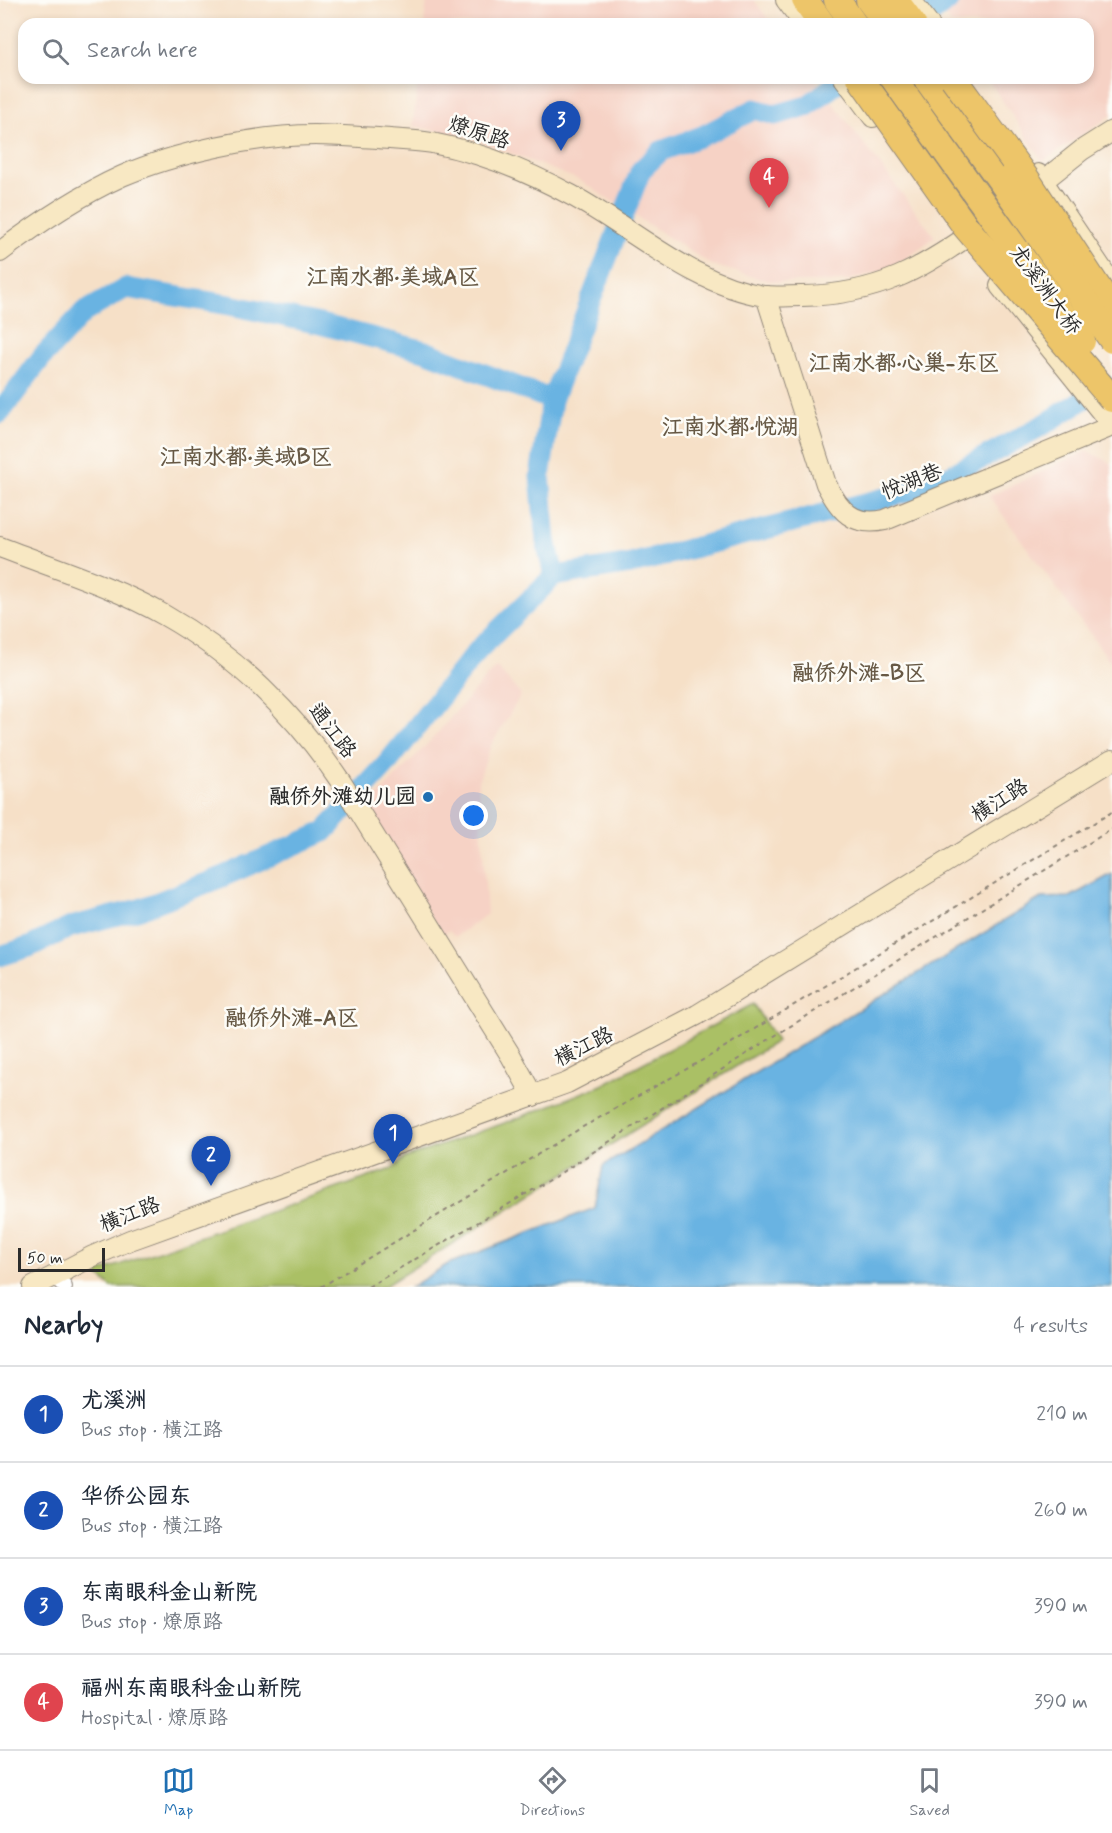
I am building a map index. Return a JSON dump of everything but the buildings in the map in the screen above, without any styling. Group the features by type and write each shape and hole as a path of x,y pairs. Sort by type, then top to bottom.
{"highway":[{"path":"805,0 818,18"},
{"path":"837,0 850,18"},
{"path":"869,0 882,18"},
{"path":"895,0 908,18"},
{"path":"864,84 965,226 1096,397"},
{"name":"尤溪洲大桥","path":"897,84 1112,382"},
{"name":"尤溪洲大桥","path":"930,84 1112,340"},
{"path":"957,84 1026,178 1112,309"}],"street":[{"path":"786,0 800,18"},
{"path":"911,0 924,18"},
{"path":"848,84 963,240 1096,397 1112,426"},
{"path":"972,84 1044,182 1112,284"},
{"path":"1044,182 1082,150 1112,131"},
{"name":"燎原路","path":"0,252 62,209 123,176 210,149 249,141 303,135 431,143 482,156 556,187 700,273 726,284 766,296 823,296 870,288 910,273 941,255 1044,182"},
{"name":"悦湖巷","path":"766,296 826,484 834,499 849,516 860,521 871,523 885,520 1112,426"},
{"name":"通江路","path":"0,547 135,601 186,628 248,676 280,705 324,756 511,1056 533,1096"},
{"name":"横江路","path":"33,1287 59,1282 130,1240 567,1083 687,1020 1112,760"}],"path":[{"path":"321,1287 572,1134 710,1056 1112,812"},
{"path":"368,1287 548,1181 776,1035 1112,829"}],"shaded area":[{"path":"427,0 754,0 768,18 425,18"},
{"path":"935,0 1112,0 1112,115 1043,161 991,84 1094,84 1094,18 947,18"},
{"path":"417,84 819,84 935,237 887,269 850,280 779,282 761,279 712,265 579,180 467,136 413,126"},
{"path":"1087,451 1112,463 1112,664 989,496"},
{"name":"融侨外滩幼儿园","path":"496,666 521,695 491,745 478,782 487,914 455,937 449,930 443,935 363,811 433,738"}],"green space":[{"path":"753,1004 777,1041 383,1287 111,1287 96,1273 392,1169 405,1158 513,1120 602,1085"}],"water":[{"path":"1112,874 1112,1287 411,1287 448,1264 595,1208 603,1166 1041,898 1070,897"}],"waterway":[{"path":"925,18 949,0"},
{"path":"554,576 546,540 540,476 552,400 641,170 661,151 702,136 755,109 775,115 807,106 836,84"},
{"path":"0,413 42,357 83,313 126,288 230,305 320,324 425,351 552,400"},
{"path":"0,956 29,947 71,927 140,909 222,877 324,832 385,766 479,649 554,576 631,564 931,486 1045,424 1104,386"}],"place":[{"name":"东南眼科金山新院","path":"561,151"},
{"name":"福州东南眼科金山新院","path":"769,208"},
{"name":"融侨外滩幼儿园","path":"428,797"},
{"name":"尤溪洲","path":"393,1164"},
{"name":"华侨公园东","path":"211,1186"}],"district":[{"name":"江南水都·美域A区","path":"393,278"},
{"name":"江南水都·心巢-东区","path":"904,364"},
{"name":"江南水都·悦湖","path":"730,428"},
{"name":"江南水都·美域B区","path":"246,458"},
{"name":"融侨外滩-B区","path":"859,674"},
{"name":"融侨外滩-A区","path":"292,1019"}]}
